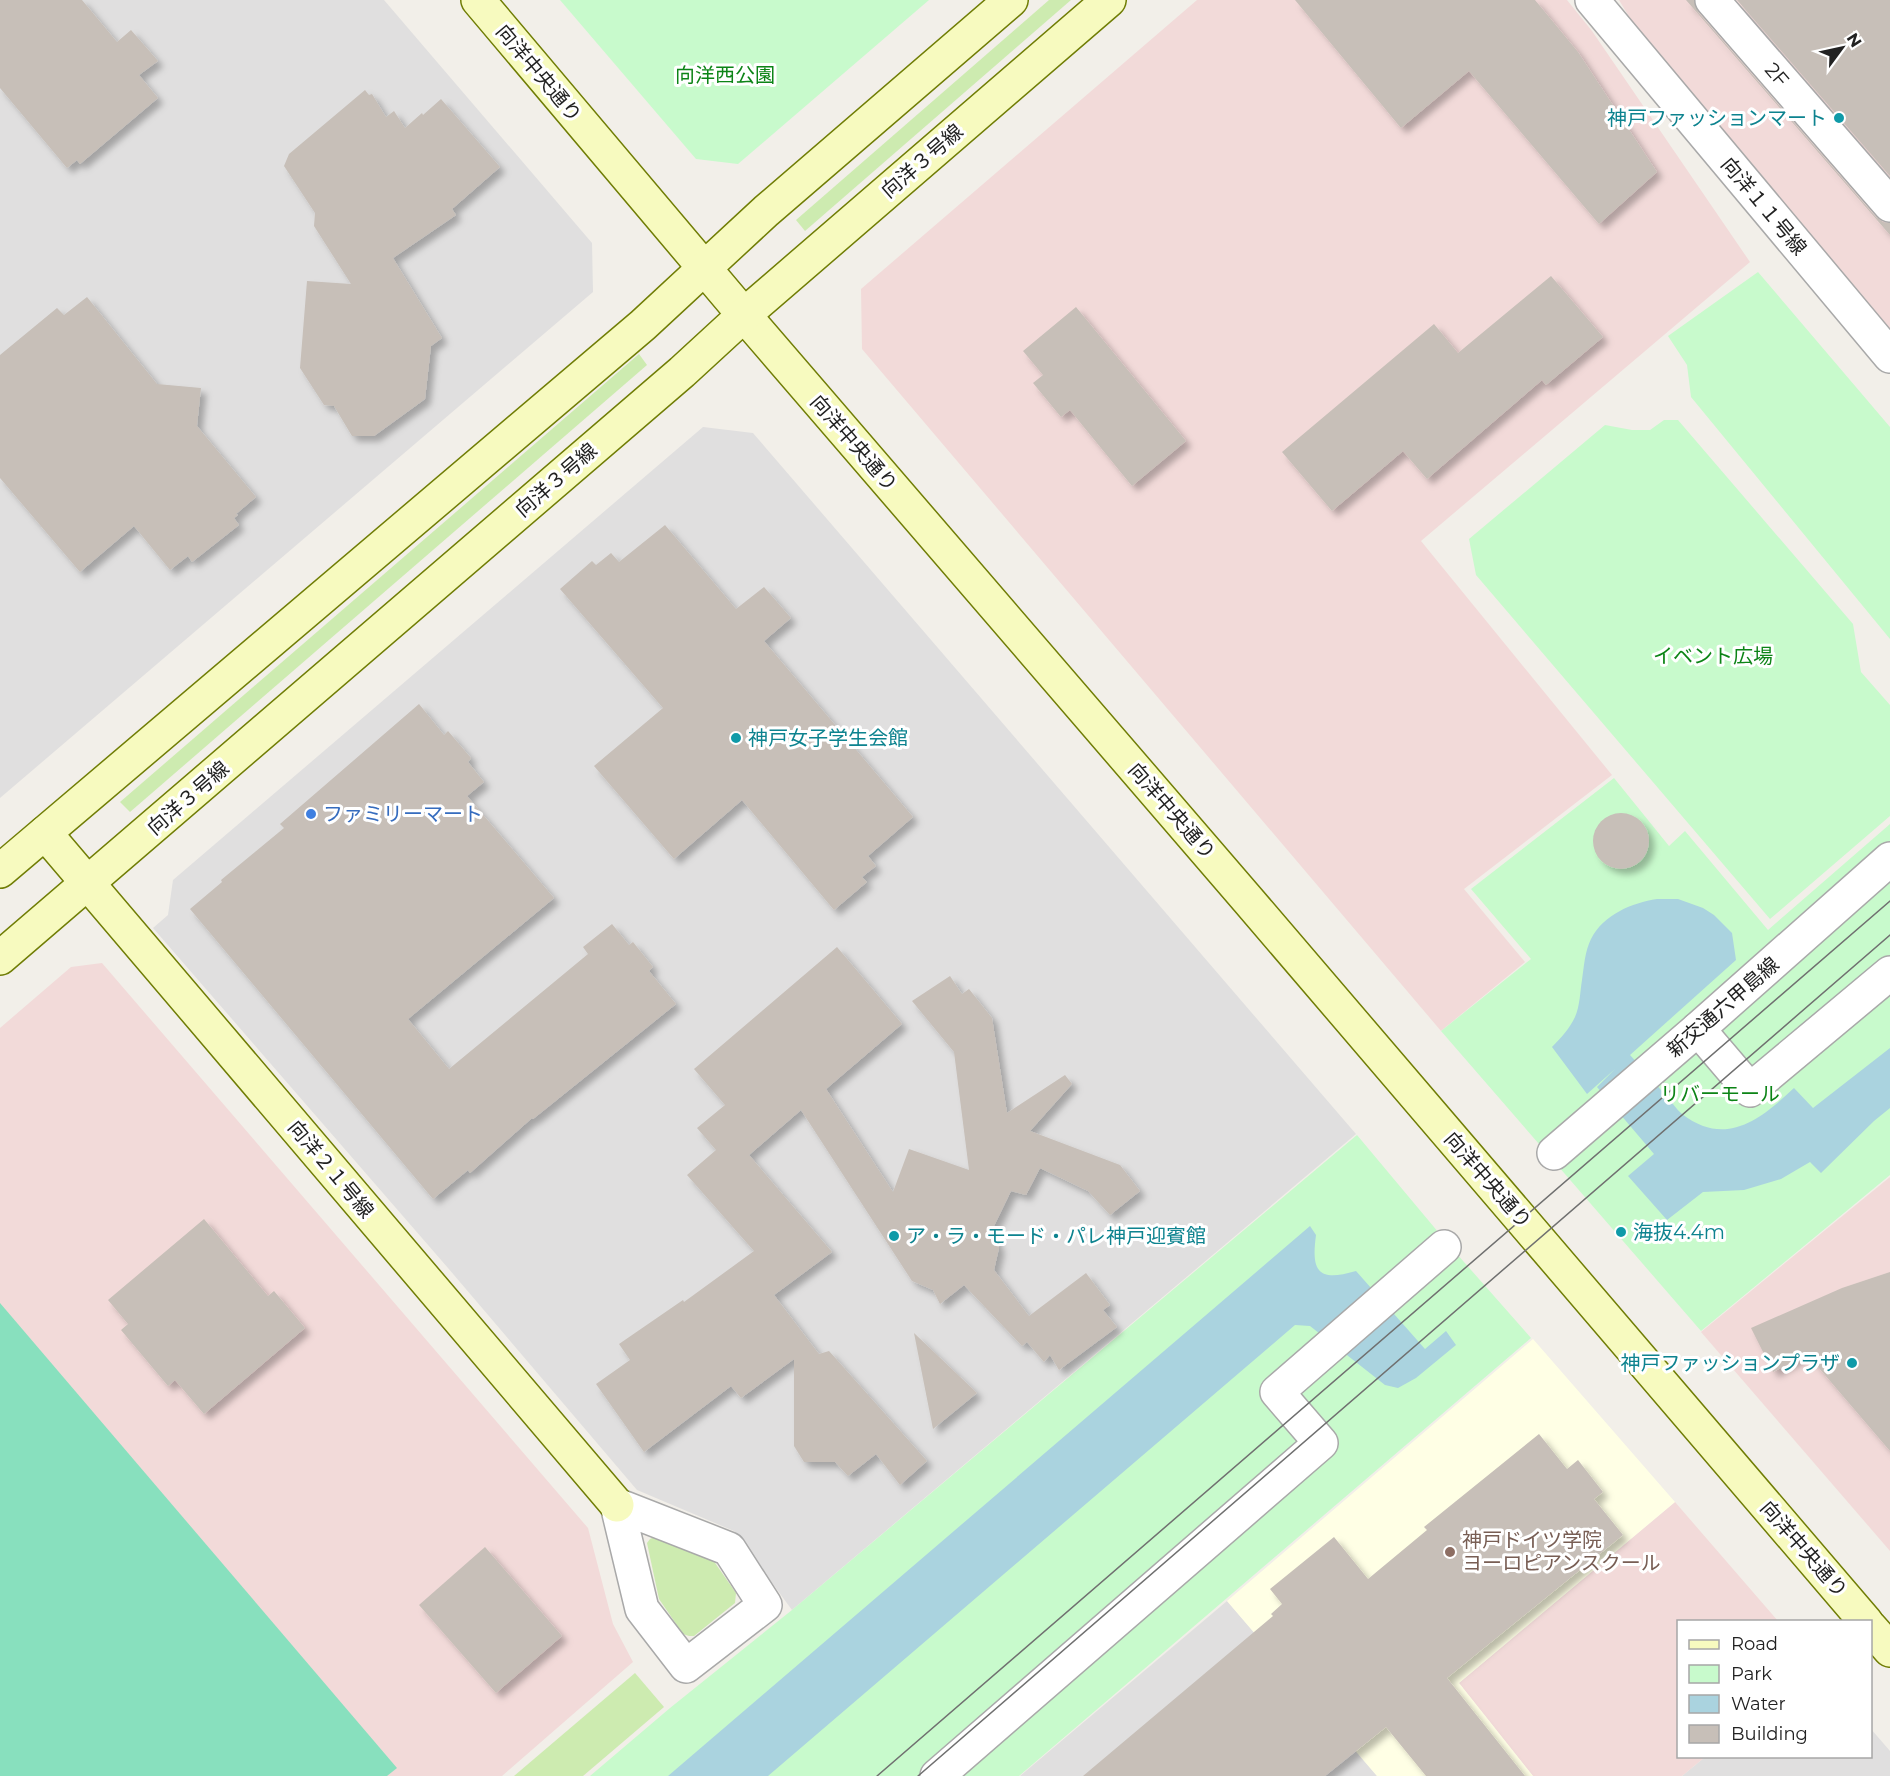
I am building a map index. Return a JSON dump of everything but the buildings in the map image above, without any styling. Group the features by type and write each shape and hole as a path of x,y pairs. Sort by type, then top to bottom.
{"street":[{"name":"向洋中央通り","path":"477,0 744,315 1864,1620"},
{"path":"0,872 634,333 766,211 1011,0"},
{"name":"向洋３号線","path":"0,958 682,372 744,315 1109,0"},
{"name":"向洋１１号線","path":"1592,0 1890,356"},
{"name":"2F","path":"1712,0 1890,205"},
{"name":"向洋２１号線","path":"45,833 617,1505 642,1609 686,1666 765,1605 729,1549 617,1505"},
{"name":"新交通六甲島線","path":"1554,1153 1890,860"},
{"path":"1698,1029 1750,1090 1890,973"},
{"path":"938,1776 1321,1443 1277,1392 1444,1248"},
{"path":"1872,1629 1890,1650"}],"shaded area":[{"path":"0,0 384,0 592,243 593,292 0,798"},
{"path":"1197,0 1567,0 1592,31 1750,262 1421,541 1612,775 1464,889 1525,962 1441,1031 862,349 861,289"},
{"path":"1619,0 1890,0 1890,339 1634,25"},
{"path":"703,427 753,433 1356,1134 792,1610 734,1531 637,1490 153,928 168,915 173,880"},
{"path":"102,963 588,1528 613,1624 633,1662 502,1776 0,1776 0,1028 71,967"},
{"path":"1890,1177 1890,1551 1701,1332"},
{"name":"神戸ドイツ学院 ヨーロピアンスクール","path":"1533,1339 1675,1502 1459,1683 1533,1776 1377,1776 1227,1601"},
{"path":"1675,1502 1777,1620 1677,1620 1677,1758 1704,1758 1682,1776 1533,1776 1459,1683"},
{"path":"1227,1601 1377,1776 1020,1776"},
{"path":"1872,1730 1890,1751 1890,1776 1682,1776 1704,1758 1872,1758"}],"green space":[{"name":"向洋西公園","path":"560,0 929,0 738,164 696,159"},
{"path":"1049,0 1071,0 805,231 796,220"},
{"path":"1758,272 1890,427 1890,639 1691,397 1687,365 1668,336"},
{"path":"639,354 647,365 130,812 120,802"},
{"name":"イベント広場","path":"1664,420 1678,420 1853,624 1861,672 1890,705 1890,816 1770,919 1476,575 1469,539 1605,425 1632,430 1650,430"},
{"name":"リバーモール","path":"1614,778 1669,846 1685,831 1768,930 1890,824 1890,1175 1701,1331 1441,1031 1531,959 1471,889"},
{"path":"1357,1135 1531,1338 1019,1776 590,1776 792,1610"},
{"path":"0,1303 397,1768 387,1776 0,1776"},
{"path":"656,1536 713,1560 736,1593 735,1603 694,1636 683,1634 659,1599 647,1543"},
{"path":"635,1673 664,1707 583,1776 514,1776"}],"water":[{"path":"1657,899 1678,899 1703,908 1714,915 1732,933 1736,960 1630,1055 1682,1114 1698,1124 1713,1129 1728,1129 1756,1119 1794,1088 1813,1108 1890,1048 1890,1108 1821,1173 1810,1162 1781,1179 1744,1190 1703,1192 1667,1220 1628,1176 1654,1154 1597,1087 1615,1069 1587,1094 1552,1047 1568,1029 1577,1013 1586,954 1597,930 1611,916 1620,911 1638,903"},
{"path":"1310,1226 1316,1235 1315,1258 1316,1266 1320,1271 1333,1275 1356,1271 1425,1349 1446,1331 1456,1345 1416,1378 1398,1388 1385,1385 1310,1326 1295,1325 768,1776 668,1776"}],"tram line":[{"path":"877,1776 1890,901"},
{"path":"918,1776 1890,935"}],"place":[{"name":"神戸ファッションマート","path":"1839,118"},
{"name":"神戸女子学生会館","path":"736,738"},
{"name":"ファミリーマート","path":"311,814"},
{"name":"海抜4.4m","path":"1621,1232"},
{"name":"ア・ラ・モード・パレ神戸迎賓館","path":"894,1236"},
{"name":"神戸ファッションプラザ","path":"1852,1363"},
{"name":"神戸ドイツ学院 ヨーロピアンスクール","path":"1450,1552"}]}
